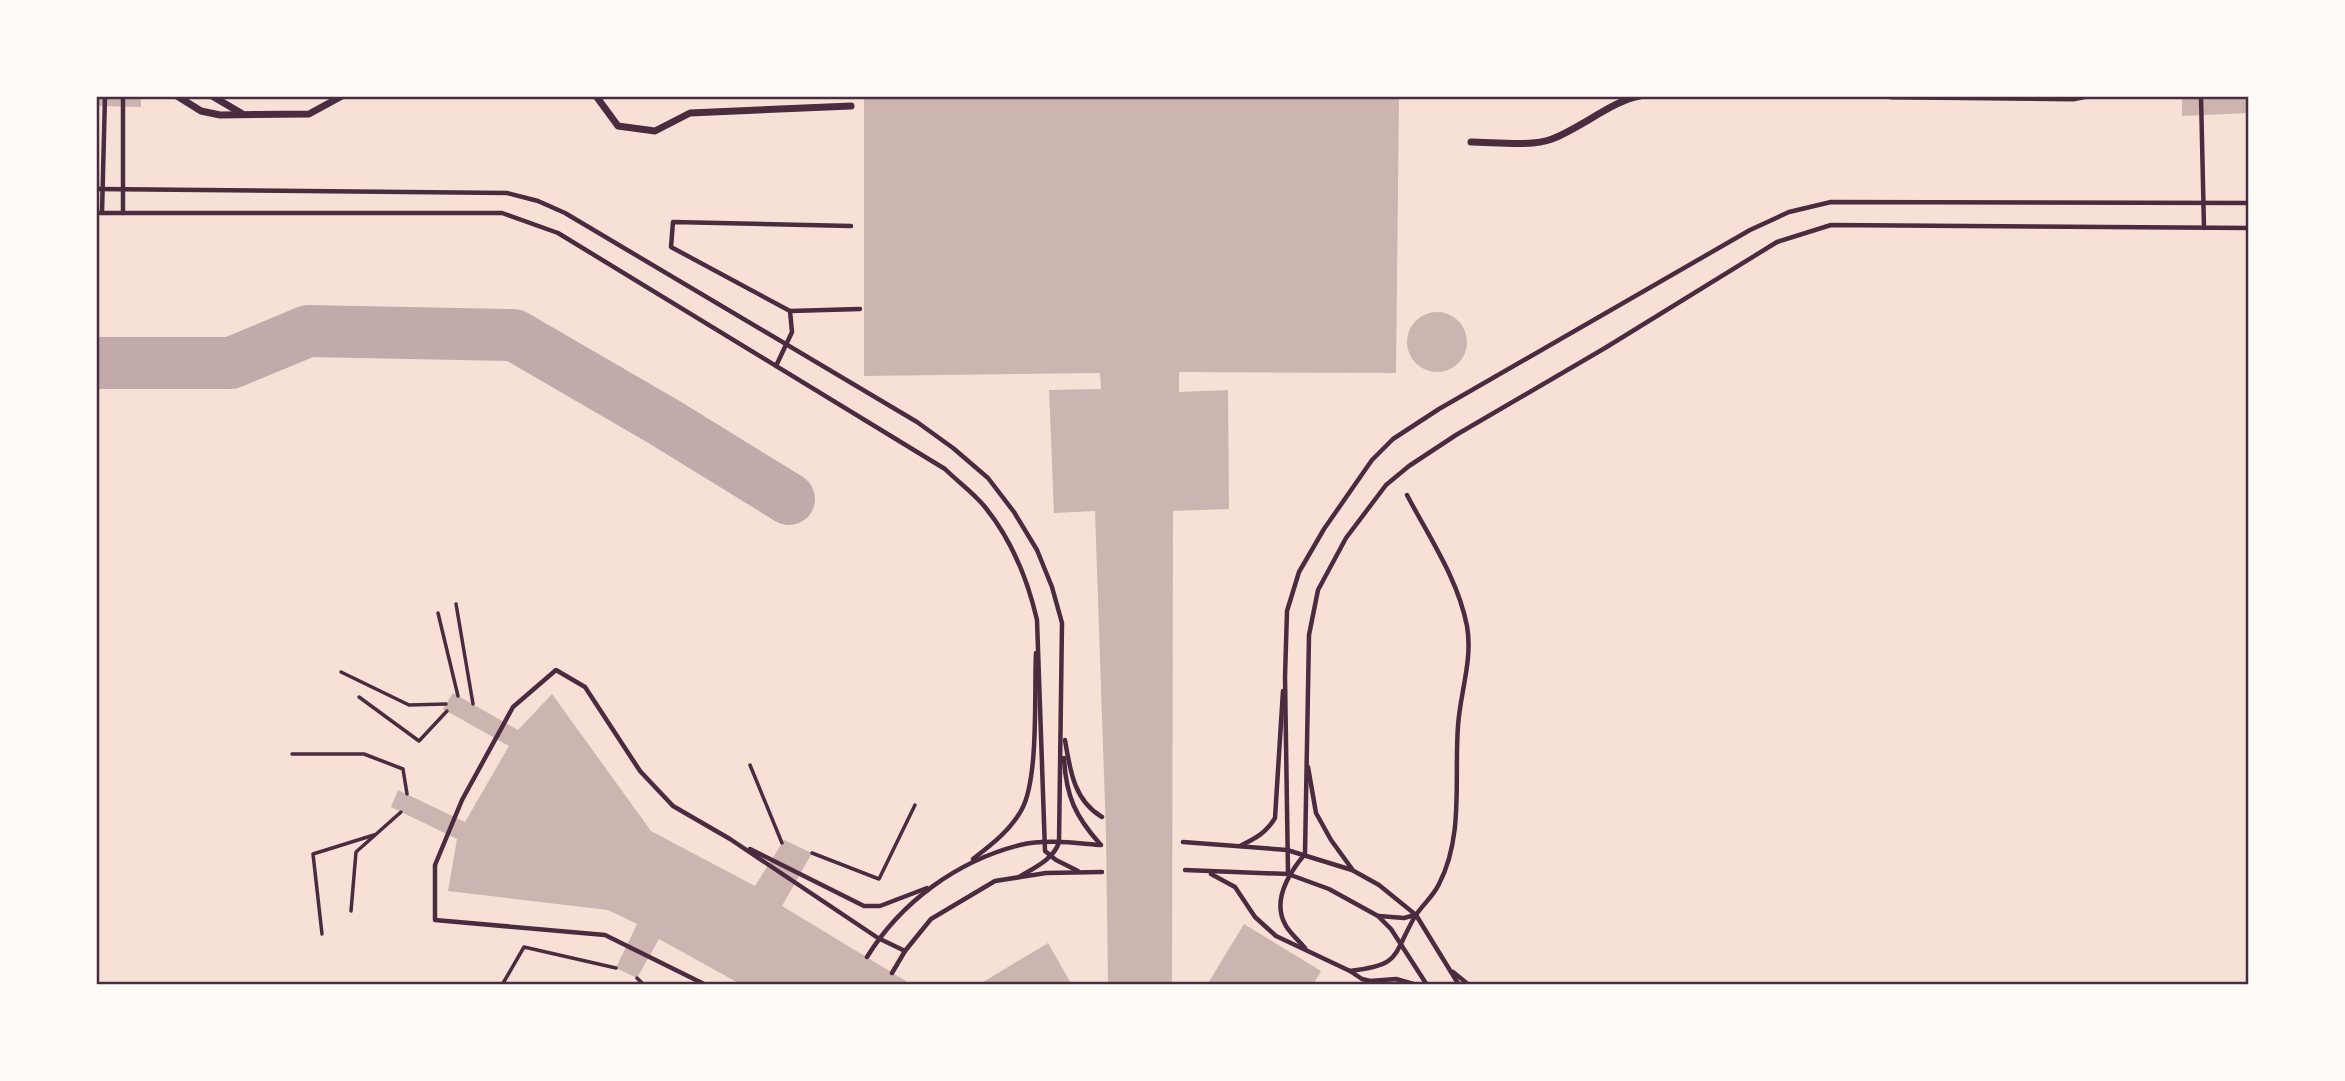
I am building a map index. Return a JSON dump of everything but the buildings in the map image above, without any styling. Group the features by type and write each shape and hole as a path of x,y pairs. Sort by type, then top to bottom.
{"street":[{"path":"177,96 201,111 220,115 309,114 342,96"},
{"path":"212,96 242,114"},
{"path":"596,96 618,126 655,131 690,113 851,106"},
{"path":"1471,142 1550,140 1586,124 1629,98 1640,96"},
{"path":"1891,96 2083,96"}],"lane":[{"path":"105,96 99,213 502,214 558,233 945,469 985,507 1013,552 1031,594 1037,620 1045,851 1049,856 1078,871"},
{"path":"123,213 124,96"},
{"path":"2201,96 2204,228"},
{"path":"99,189 506,193 538,201 565,214 917,422 953,448 988,478 1014,512 1042,562 1062,624 1059,842 1049,856 1019,877"},
{"path":"1305,948 1286,925 1280,910 1288,874 1285,677 1287,611 1299,572 1324,529 1373,460 1393,439 1439,409 1750,230 1788,212 1831,202 2249,203"},
{"path":"851,226 673,222 671,247 790,311 860,309"},
{"path":"1288,874 1305,854 1309,635 1318,590 1346,538 1386,485 1409,466 1777,242 1831,225 2249,228"},
{"path":"776,366 792,332 790,311"},
{"path":"1350,971 1373,969 1396,954 1416,915 1438,886 1453,851 1458,724 1468,663 1467,628 1459,592 1407,495"},
{"path":"867,957 878,938 908,905 995,842 1023,808 1031,783 1037,620"},
{"path":"706,985 605,935 435,920 435,865 462,800 513,707 556,670 584,687 640,771 673,806 730,839 864,906 880,906 938,884"},
{"path":"1240,846 1260,836 1276,818 1280,706 1285,677"},
{"path":"1062,728 1068,761 1079,796 1091,810 1102,817"},
{"path":"967,864 1022,845 1059,842 1101,845 1076,814 1066,783 1062,728"},
{"path":"1306,754 1316,813 1331,840 1353,870"},
{"path":"730,839 878,938 905,951"},
{"path":"1183,842 1287,850 1353,870 1379,885 1416,915 1460,985"},
{"path":"1185,870 1288,874 1329,889 1378,916 1403,944 1427,985"},
{"path":"892,973 905,951 931,919 995,881 1078,871 1102,872"},
{"path":"1206,872 1235,887 1255,918 1276,936 1370,981 1396,979 1417,985"},
{"path":"1378,916 1404,918 1416,915"},
{"path":"1452,970 1469,985"},
{"path":"1350,971 1365,985"}],"path":[{"path":"456,604 473,704"},
{"path":"438,613 458,696"},
{"path":"341,672 409,705 446,704"},
{"path":"359,696 419,741 447,711"},
{"path":"292,754 364,754 403,769 407,794"},
{"path":"750,765 782,843"},
{"path":"812,853 879,879 915,805"},
{"path":"351,911 356,852 401,811"},
{"path":"322,934 313,854 374,835"},
{"path":"502,985 524,947 615,968"},
{"path":"637,978 645,985"}],"taxiway":[{"path":"96,363 231,363 308,331 514,335 664,422 789,499"}]}
